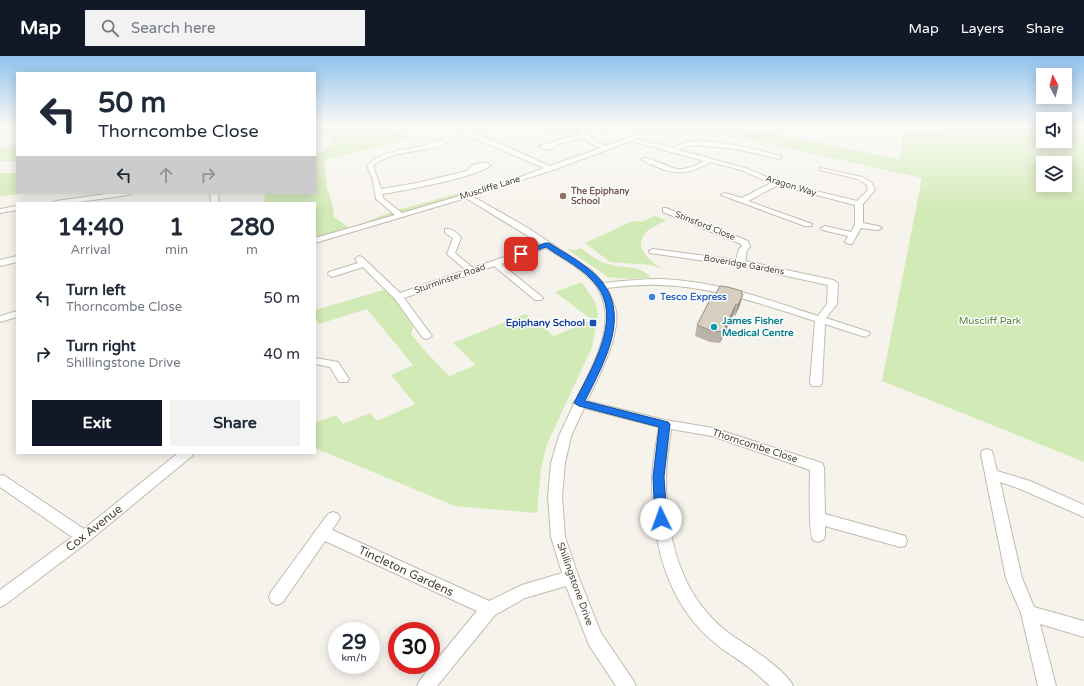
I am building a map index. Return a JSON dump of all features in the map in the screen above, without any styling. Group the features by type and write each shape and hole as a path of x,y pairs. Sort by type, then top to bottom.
{"street":[{"path":"396,154 385,157 372,163 370,170 376,180 378,195 400,215"},
{"path":"518,154 551,169"},
{"name":"Muscliffe Lane","path":"316,241 467,196 551,169 589,154"},
{"name":"Aragon Way","path":"690,154 743,169 778,183 859,204"},
{"path":"768,154 779,157"},
{"path":"644,159 681,174 693,170 710,160"},
{"path":"822,169 860,178 872,185 872,190 859,204 859,225 849,242"},
{"path":"378,192 406,189 470,172"},
{"path":"832,178 838,173"},
{"path":"742,201 778,183"},
{"path":"63,202 121,194"},
{"path":"725,195 808,224"},
{"name":"Shillingstone Drive","path":"467,196 588,272 601,286 607,298 611,312 609,333 602,357 579,403 565,436 558,464 555,496 558,537 571,578 595,638 627,686"},
{"path":"0,210 16,208"},
{"path":"776,213 785,209"},
{"name":"Stinsford Close","path":"666,210 743,241 746,247 740,263"},
{"path":"859,225 878,228"},
{"path":"825,228 854,234"},
{"path":"448,230 457,238 451,254 472,271"},
{"name":"Sturminster Road","path":"398,297 547,245"},
{"name":"Boveridge Gardens","path":"653,251 740,263 833,283"},
{"path":"0,263 16,259"},
{"path":"332,274 362,262 398,297 428,336"},
{"path":"495,263 538,298"},
{"path":"816,383 820,320 832,304 834,272"},
{"path":"601,286 635,282 662,282 701,286 747,296 865,334"},
{"path":"0,319 16,314"},
{"path":"316,361 334,364 343,379"},
{"name":"Thorncombe Close","path":"579,403 664,424 713,432 817,467 818,536"},
{"path":"664,424 659,477 661,519 664,542 675,577 691,607 720,637 753,660 784,686"},
{"name":"Cox Avenue","path":"0,599 84,537 186,454"},
{"path":"987,454 1014,578 1029,613 1047,686"},
{"path":"991,474 1025,485 1084,511"},
{"path":"0,480 84,537"},
{"path":"277,597 333,518"},
{"path":"818,518 900,541"},
{"name":"Tincleton Gardens","path":"323,533 489,609"},
{"path":"426,686 489,609 522,592 571,578"},
{"path":"1029,613 1084,629"}],"green space":[{"path":"0,154 16,154 16,161 0,161"},
{"path":"316,154 346,154 324,160 327,188 334,210 333,216 349,228 394,211 494,184 582,154 589,154 551,169 316,241 316,202 264,202 265,194 316,194"},
{"name":"Muscliff Park","path":"816,154 877,154 900,159 900,154 1084,154 1084,462 882,381 922,178"},
{"path":"0,173 16,173 16,194 20,194 0,196"},
{"path":"655,216 666,220 646,232 642,238 641,244 642,249 649,259 663,270 652,265 610,262 585,243 633,221 641,222"},
{"path":"581,248 601,262 636,269 651,278 627,279 608,277 567,249 576,250"},
{"path":"582,282 595,302 598,313 592,347 547,444 541,469 537,513 455,506 316,448 316,423 336,415 343,424 370,413 377,421 415,404 391,375 413,365 367,309 319,324 316,320 316,310 387,289 415,320 411,334 449,376 476,365 453,343 525,314 554,336 592,320 555,292"}],"building":[{"name":"James Fisher Medical Centre","path":"720,286 742,291 741,294 743,294 738,305 736,304 723,332 712,331 697,325 713,294 715,295"}],"place":[{"name":"The Epiphany School","path":"563,196"},
{"name":"Tesco Express","path":"652,297"},
{"name":"Epiphany School","path":"593,323"},
{"name":"James Fisher Medical Centre","path":"714,327"}],"route":[{"path":"521,254 547,245 588,272 601,286 607,298 611,312 609,333 602,357 579,403 664,424 659,477 661,519"}]}
